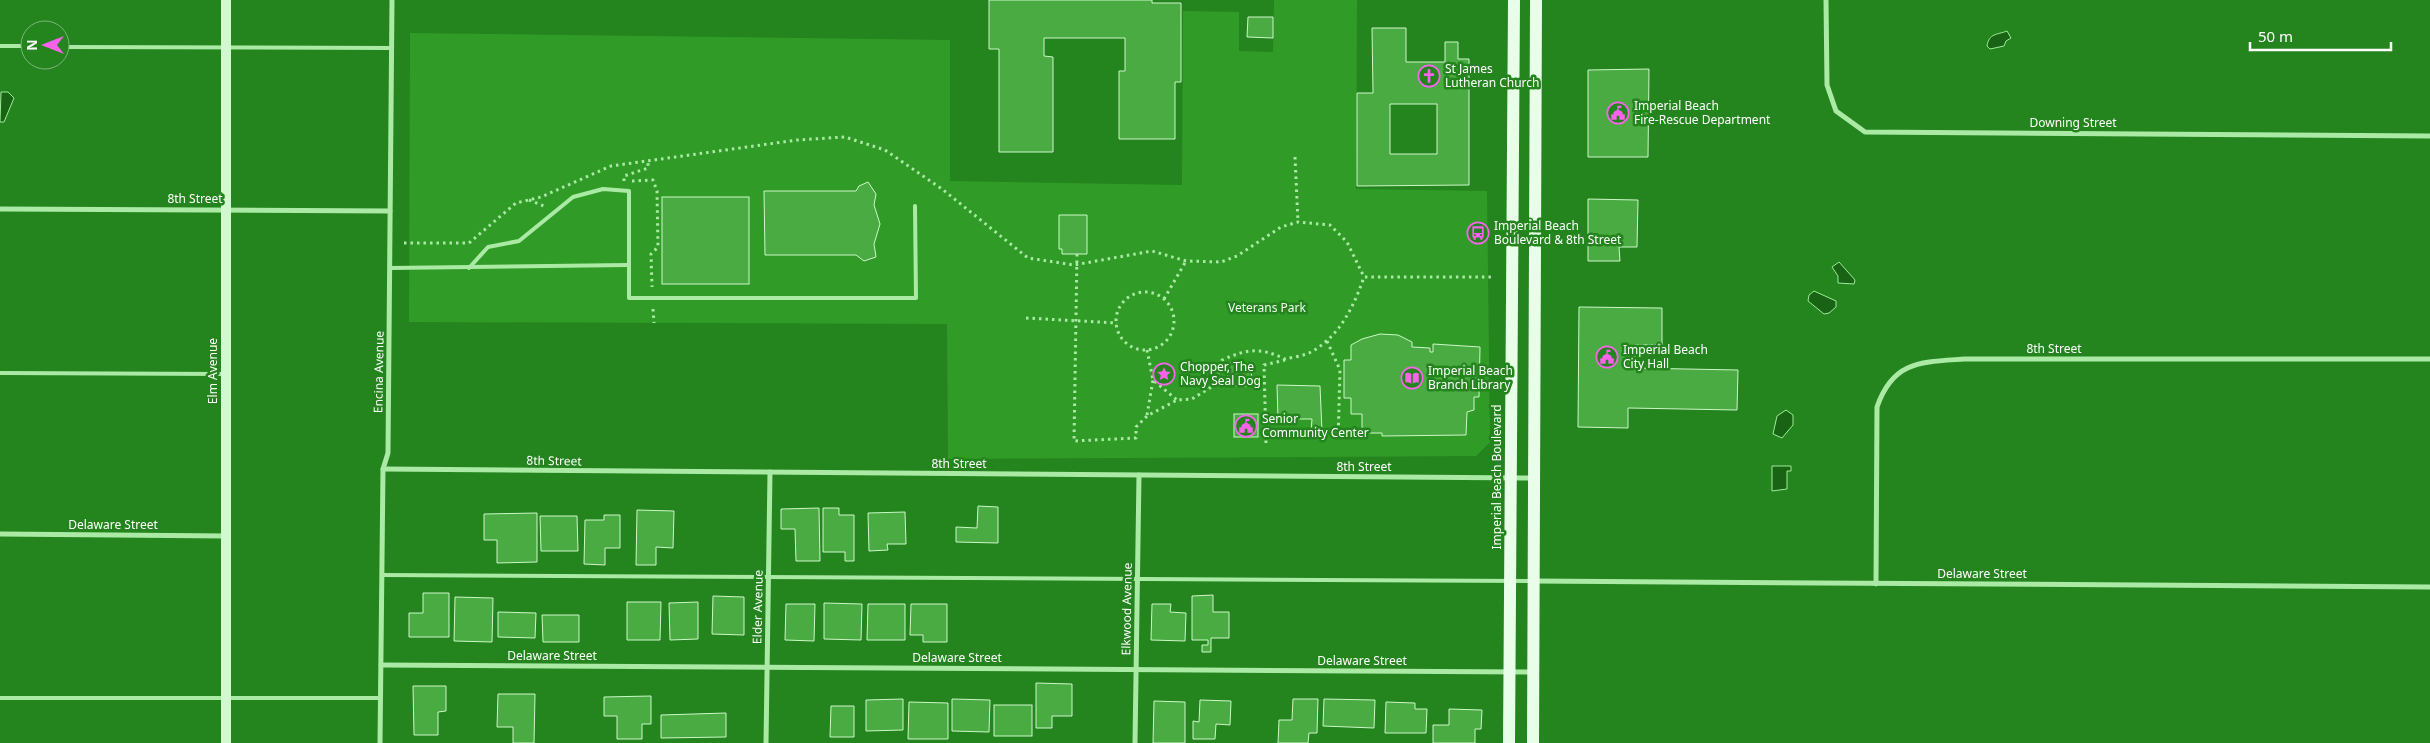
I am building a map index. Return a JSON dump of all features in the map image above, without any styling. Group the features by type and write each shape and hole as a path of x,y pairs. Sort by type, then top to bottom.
{"main road":[{"name":"Imperial Beach Boulevard","path":"1509,743 1514,0"},
{"path":"1533,743 1536,0"}],"street":[{"name":"Elm Avenue","path":"226,0 226,743"},
{"name":"Encina Avenue","path":"380,743 383,469 388,453 392,0"},
{"name":"Downing Street","path":"1826,0 1827,85 1836,111 1865,132 2430,136"},
{"name":"8th Street","path":"0,209 390,210"},
{"name":"8th Street","path":"1876,584 1877,407 1886,386 1897,373 1906,367 1926,362 1965,359 2430,360"},
{"name":"8th Street","path":"383,469 1534,478"},
{"name":"Elder Avenue","path":"766,743 770,472"},
{"name":"Elkwood Avenue","path":"1135,743 1139,475"},
{"name":"Delaware Street","path":"0,534 226,536"},
{"name":"Delaware Street","path":"1533,582 2430,587"},
{"name":"Delaware Street","path":"381,665 1533,672"}],"lane":[{"path":"0,46 20,46"},
{"path":"70,47 392,48"},
{"path":"469,268 488,247 519,241 573,197 603,189 629,191 629,298 916,298 915,206"},
{"path":"390,268 628,265"},
{"path":"0,373 226,374"},
{"path":"382,575 768,575 1533,582"},
{"path":"0,698 381,698"}],"path":[{"path":"404,243 469,243 516,203 541,196 611,166 797,140 845,137 885,150 942,189 1028,258 1077,264 1152,251 1186,261 1221,262 1237,256 1281,228 1298,222 1330,225 1348,242 1364,277 1354,306 1332,336 1311,353 1264,364 1266,443"},
{"path":"1295,157 1298,222"},
{"path":"648,162 648,168 624,176 624,181 652,180 657,192 658,247 651,254 654,323"},
{"path":"1077,254 1074,441 1136,438 1136,427 1146,416 1176,400 1192,399 1216,384 1222,360 1243,350 1268,351 1285,360"},
{"path":"1164,299 1186,261"},
{"path":"1364,277 1493,277"},
{"path":"1135,293 1154,293 1164,299 1171,307 1174,317 1172,333 1162,345 1147,350 1138,349 1126,343 1118,332 1117,323 1121,305 1135,293"},
{"path":"1026,318 1117,323"},
{"path":"1326,341 1340,370 1338,441"},
{"path":"1146,416 1153,380 1147,350"},
{"path":"1153,380 1176,400"}],"green space":[{"name":"Veterans Park","path":"1274,0 1357,0 1356,189 1487,191 1490,442 1476,456 948,459 947,324 409,322 410,33 950,40 950,181 1182,185 1183,11 1239,12 1239,51 1273,52"}],"shaded area":[{"path":"2007,31 2011,38 2006,41 2004,46 1990,49 1987,46 1992,37"},
{"path":"1,92 8,92 14,98 4,122 0,122"},
{"path":"1839,262 1855,280 1854,284 1838,283 1838,276 1832,267"},
{"path":"1814,291 1836,301 1836,307 1829,313 1824,314 1808,301 1809,295"},
{"path":"1786,410 1793,415 1793,425 1782,438 1773,434 1777,416"},
{"path":"1772,466 1791,466 1791,471 1787,471 1787,489 1772,491"}],"building":[{"path":"989,0 1152,0 1152,3 1181,3 1181,82 1175,82 1175,139 1119,139 1119,71 1125,71 1125,38 1044,38 1044,56 1053,57 1053,152 999,152 999,49 989,49"},
{"path":"1248,17 1273,17 1273,38 1247,37"},
{"path":"1372,28 1406,28 1406,62 1445,62 1445,42 1458,42 1458,59 1469,59 1469,185 1357,186 1357,93 1373,93","holes":["1390,104 1437,104 1437,154 1390,154"]},
{"name":"Imperial Beach Fire-Rescue Department","path":"1649,69 1648,157 1588,157 1588,70"},
{"path":"868,182 876,194 874,205 880,224 874,244 876,257 864,261 856,255 765,255 764,191 856,191 859,186"},
{"path":"662,197 749,197 749,284 662,284"},
{"path":"1588,199 1638,200 1637,247 1619,247 1620,261 1588,261"},
{"path":"1059,215 1087,215 1087,254 1062,254 1062,249 1059,249"},
{"name":"Imperial Beach City Hall","path":"1579,307 1662,308 1662,345 1635,345 1635,368 1738,370 1737,410 1628,408 1628,428 1578,427"},
{"name":"Imperial Beach Branch Library","path":"1380,334 1398,335 1412,342 1412,347 1430,348 1430,352 1433,352 1433,344 1480,347 1479,397 1474,397 1474,410 1467,412 1466,435 1382,436 1382,433 1362,433 1362,414 1351,414 1351,398 1344,398 1344,360 1351,360 1351,345 1362,339"},
{"path":"1227,363 1252,363 1251,386 1228,386"},
{"path":"1277,385 1320,386 1322,432 1311,431 1312,419 1278,419"},
{"name":"Senior Community Center","path":"1234,414 1258,414 1258,437 1234,437"},
{"path":"978,506 998,507 998,543 956,542 956,527 977,528"},
{"path":"819,508 820,561 796,561 795,529 781,529 781,509"},
{"path":"823,508 839,508 839,515 854,515 854,561 845,561 845,552 823,552"},
{"path":"637,510 674,511 673,548 656,547 656,565 636,565"},
{"path":"905,512 906,544 887,544 888,550 869,551 868,513"},
{"path":"537,513 537,562 497,563 497,540 484,540 484,514"},
{"path":"604,515 620,515 620,548 605,548 605,565 584,564 585,520 604,520"},
{"path":"540,516 577,516 578,551 541,551"},
{"path":"423,593 449,593 449,637 409,637 409,613 423,613"},
{"path":"1213,595 1213,612 1229,612 1229,638 1211,638 1211,652 1202,652 1202,645 1208,645 1208,640 1192,640 1192,596"},
{"path":"713,596 744,597 744,635 712,634"},
{"path":"455,597 493,598 492,642 454,641"},
{"path":"627,602 661,602 660,640 627,640"},
{"path":"698,602 698,639 670,640 669,603"},
{"path":"824,603 862,604 861,640 824,639"},
{"path":"786,604 815,604 814,641 785,640"},
{"path":"868,604 905,604 905,640 867,640"},
{"path":"911,604 947,604 947,642 923,642 923,635 910,635"},
{"path":"1152,604 1171,604 1170,612 1186,613 1185,641 1151,640"},
{"path":"498,612 536,613 535,638 498,637"},
{"path":"542,615 579,615 579,642 543,642"},
{"path":"1036,683 1072,684 1072,716 1052,716 1052,728 1036,728"},
{"path":"413,686 446,686 446,711 438,712 438,735 414,735"},
{"path":"498,694 535,694 534,743 513,743 513,727 497,727"},
{"path":"651,696 651,724 642,724 642,739 617,739 617,716 604,716 604,697"},
{"path":"903,699 903,730 866,731 866,700"},
{"path":"952,699 990,700 989,732 952,731"},
{"path":"1293,699 1318,699 1317,733 1309,733 1308,743 1278,743 1279,720 1292,720"},
{"path":"1324,699 1375,700 1374,728 1323,726"},
{"path":"1200,700 1231,701 1230,725 1216,724 1215,739 1193,739 1193,721 1199,722"},
{"path":"1154,701 1185,702 1185,743 1153,743"},
{"path":"909,702 948,703 948,739 908,739"},
{"path":"1386,702 1415,703 1415,709 1427,709 1426,733 1385,733"},
{"path":"994,705 1032,705 1032,736 994,736"},
{"path":"831,706 854,706 854,737 830,737"},
{"path":"1449,709 1482,710 1481,729 1475,729 1475,743 1433,743 1433,725 1449,725"},
{"path":"726,713 726,737 661,738 661,715"}],"place":[{"name":"St James Lutheran Church","path":"1429,76"},
{"name":"Imperial Beach Fire-Rescue Department","path":"1618,113"},
{"name":"Imperial Beach Boulevard & 8th Street","path":"1478,233"},
{"name":"Imperial Beach City Hall","path":"1607,357"},
{"name":"Chopper, The Navy Seal Dog","path":"1164,374"},
{"name":"Imperial Beach Branch Library","path":"1412,378"},
{"name":"Senior Community Center","path":"1246,426"}]}
